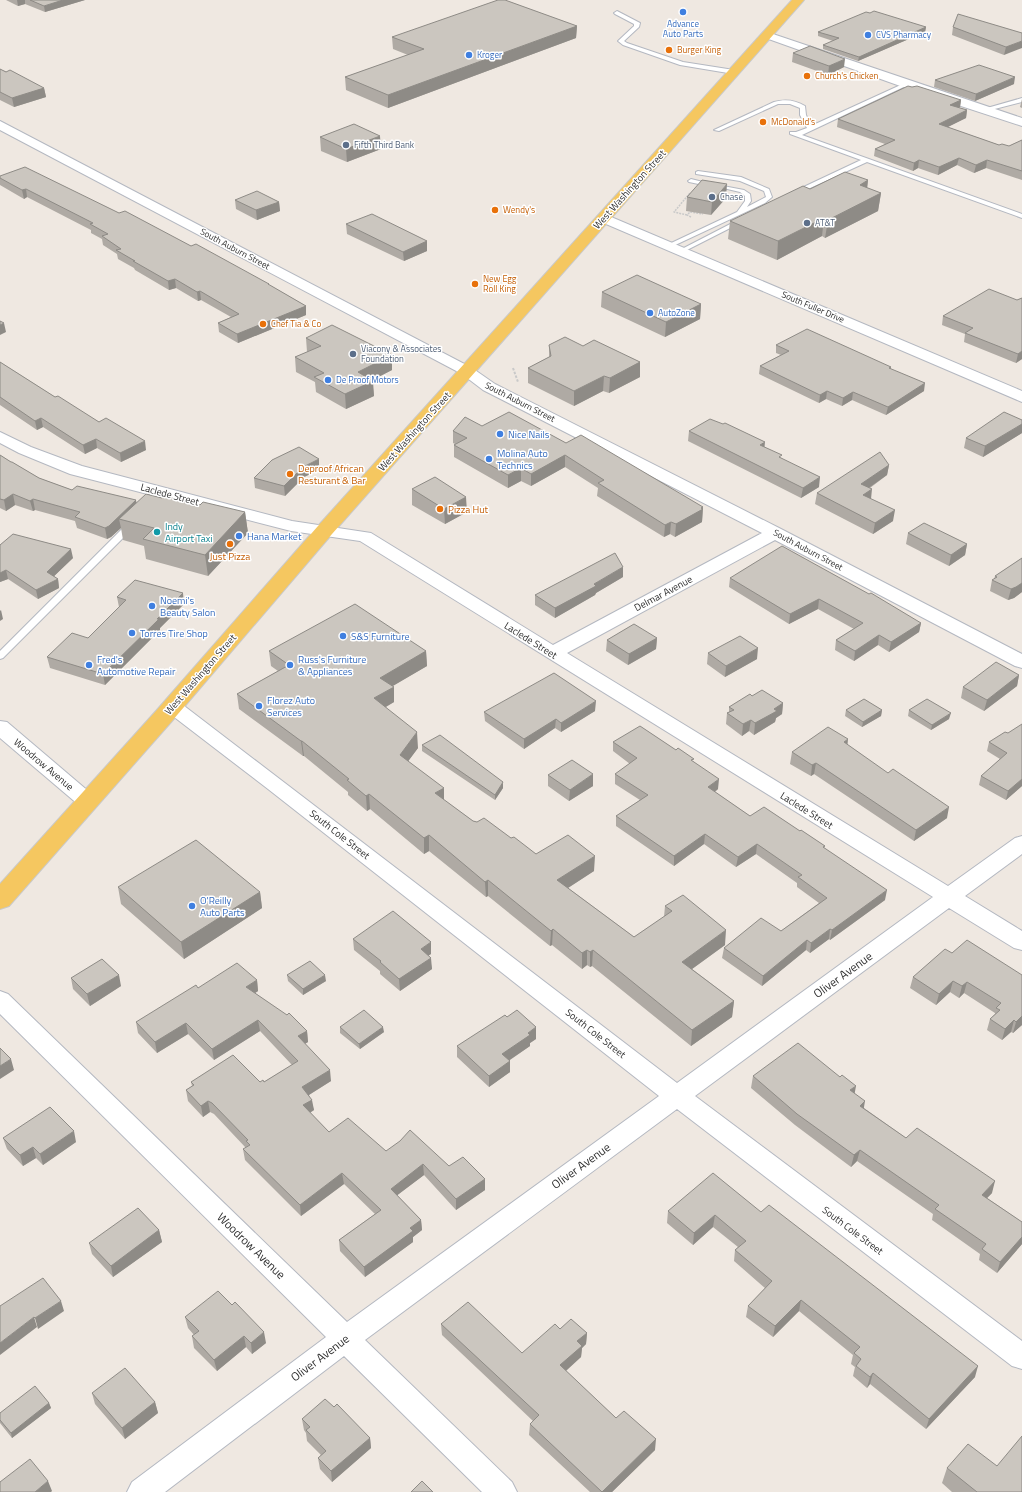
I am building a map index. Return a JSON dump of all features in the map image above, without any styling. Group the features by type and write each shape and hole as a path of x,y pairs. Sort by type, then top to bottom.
{"main road":[{"name":"West Washington Street","path":"0,900 325,530 798,0"}],"street":[{"path":"767,35 983,110 1022,122"},
{"name":"South Auburn Street","path":"0,125 467,371 490,387 1022,662"},
{"name":"South Fuller Drive","path":"604,218 1021,395"},
{"name":"Laclede Street","path":"0,437 25,450 62,465 159,498 291,526 365,537 1022,942"},
{"name":"Delmar Avenue","path":"552,653 775,533"},
{"name":"South Cole Street","path":"172,706 282,788 677,1096 1022,1357"},
{"name":"Woodrow Avenue","path":"0,727 87,802"},
{"name":"Oliver Avenue","path":"142,1492 346,1339 1022,843"},
{"name":"Woodrow Avenue","path":"0,1000 502,1492"}],"lane":[{"path":"618,12 637,23 637,26 621,41 625,44 682,64 734,72"},
{"path":"907,84 794,134 1022,216"},
{"path":"983,110 1022,100"},
{"path":"717,130 776,103 784,102 798,104 803,107 803,115 808,126"},
{"path":"791,196 867,160"},
{"path":"675,248 737,214 763,202 769,197 768,190 741,179 698,173"},
{"path":"691,181 708,184"},
{"path":"726,187 742,191 748,195 748,201 737,214"},
{"path":"675,248 770,206"},
{"path":"0,656 138,518"}],"path":[{"path":"691,191 674,212 692,217"},
{"path":"687,215 690,212 704,214"},
{"path":"513,368 518,383"}],"building":[{"path":"30,0 63,0 44,6"},
{"name":"Kroger","path":"498,0 505,0 577,26 388,95 345,77 424,49 392,37"},
{"name":"CVS Pharmacy","path":"874,11 926,27 859,57 823,45 839,38 818,32 866,12 870,13"},
{"path":"958,14 1022,33 1022,41 1006,47 953,27"},
{"path":"810,46 845,59 829,66 793,53"},
{"path":"979,65 1015,77 976,94 935,80"},
{"path":"0,69 6,72 10,70 44,88 12,98 0,92"},
{"path":"908,86 917,86 961,100 950,105 967,110 939,124 999,145 1002,144 1009,146 1022,140 1022,171 987,160 976,165 959,158 939,167 919,160 914,163 875,149 895,140 838,119"},
{"path":"354,124 380,136 346,149 320,137"},
{"path":"25,167 119,213 125,211 191,246 196,244 306,306 237,334 218,323 239,314 200,291 197,292 175,279 168,281 133,261 135,261 116,250 121,249 102,236 108,234 90,224 93,223 26,189 22,190 0,178 0,176"},
{"path":"845,172 868,180 860,185 881,193 828,220 824,218 778,241 730,221 803,186 810,189"},
{"path":"702,180 727,184 712,202 687,197"},
{"path":"257,191 279,202 256,210 235,200"},
{"path":"372,214 427,241 403,252 346,224"},
{"path":"637,275 701,304 666,322 602,292"},
{"path":"989,289 1017,300 1022,298 1022,351 1018,354 965,333 973,328 943,316"},
{"path":"332,325 392,355 358,372 373,381 345,394 314,377 324,373 295,357 321,346 306,338"},
{"path":"807,329 891,367 889,368 925,383 888,407 853,392 843,398 827,391 820,395 760,366 789,351 776,345"},
{"path":"565,337 583,346 594,340 640,362 610,378 604,376 574,391 528,368 551,356 549,345"},
{"path":"0,362 55,397 58,396 99,422 106,418 145,441 120,453 96,439 83,445 41,418 35,421 0,397"},
{"path":"509,412 566,443 581,435 703,507 701,508 703,509 676,524 671,522 665,525 598,483 604,480 565,455 531,474 521,468 508,475 454,445 467,438 453,431 465,417 482,426"},
{"path":"1004,412 1022,420 1022,424 985,446 966,438"},
{"path":"710,419 723,424 725,423 765,442 760,445 782,455 779,457 820,477 803,488 689,431"},
{"path":"299,447 319,459 303,467 284,486 254,478 272,460"},
{"path":"880,452 889,465 861,484 872,489 863,495 895,510 875,523 817,493"},
{"path":"0,455 39,478 72,490 77,486 136,500 105,528 75,517 80,512 33,499 30,501 13,494 4,500 0,499"},
{"path":"435,477 466,497 444,509 412,489"},
{"path":"146,494 162,498 164,496 200,505 203,502 245,512 205,555 143,539 154,528 119,519"},
{"path":"924,523 967,544 951,555 908,533"},
{"path":"13,534 71,549 47,572 58,579 36,590 6,570 0,573 0,545"},
{"path":"782,546 869,594 871,593 921,623 891,642 879,635 855,651 836,640 863,623 819,599 790,614 730,578"},
{"path":"615,553 623,567 594,584 596,586 555,608 535,595"},
{"path":"1022,558 1022,583 1011,589 992,580 997,577 995,576"},
{"path":"135,580 183,593 103,674 47,657 72,633 88,638 126,600 117,597"},
{"path":"355,604 426,651 380,678 394,687 374,698 417,732 400,755 444,788 435,793 473,821 477,822 484,818 511,838 514,837 536,854 568,835 595,856 557,880 634,937 672,911 665,906 683,895 726,930 682,962 734,1001 692,1030 593,950 590,952 587,950 582,953 553,929 551,931 488,880 485,882 429,835 424,838 369,794 366,796 347,780 349,779 302,741 237,694 289,665 269,651"},
{"path":"634,624 657,638 629,654 607,640"},
{"path":"740,636 758,648 726,666 708,653"},
{"path":"996,662 1019,675 987,700 963,687"},
{"path":"554,673 596,701 561,723 556,719 524,739 484,712"},
{"path":"762,690 783,703 774,709 777,711 755,723 751,720 743,724 727,713 734,710 729,707 750,694 752,696"},
{"path":"864,699 882,710 863,722 846,710"},
{"path":"927,699 951,713 932,725 909,710"},
{"path":"1022,724 1022,779 1008,791 981,776 1007,753 989,742"},
{"path":"640,726 676,750 678,748 694,759 691,760 719,779 708,787 750,816 764,807 825,846 823,847 887,890 832,930 830,929 811,943 807,940 763,976 724,948 761,918 781,931 827,898 798,877 802,875 757,844 738,857 705,834 674,856 616,816 648,795 615,774 637,758 613,742"},
{"path":"828,727 848,739 844,742 888,773 893,769 949,807 916,830 816,763 812,765 792,752"},
{"path":"440,735 503,782 495,795 422,745"},
{"path":"572,760 593,774 570,790 548,775"},
{"name":"O'Reilly Auto Parts","path":"196,840 260,892 181,942 118,887"},
{"path":"393,911 431,942 421,949 431,958 399,979 380,962 381,961 353,939"},
{"path":"967,940 1022,975 1022,1016 1016,1022 1014,1020 1005,1029 990,1019 1000,1010 996,1008 1001,1003 967,982 962,986 953,981 939,994 913,977 945,949 952,953"},
{"path":"102,959 119,975 87,994 71,978"},
{"path":"310,961 325,975 303,989 287,975"},
{"path":"237,963 257,980 246,987 287,1015 289,1013 307,1031 298,1036 330,1070 302,1087 312,1100 303,1105 329,1132 348,1118 386,1151 400,1141 410,1130 449,1166 463,1157 485,1179 456,1199 423,1164 391,1189 421,1220 410,1228 413,1231 364,1267 339,1240 381,1210 342,1173 300,1205 243,1149 250,1145 246,1141 248,1140 212,1103 208,1101 201,1106 186,1090 194,1085 191,1082 233,1055 260,1082 263,1080 264,1082 298,1061 258,1020 212,1049 186,1023 155,1042 136,1022 196,985 198,988"},
{"path":"364,1010 383,1027 359,1044 340,1027"},
{"path":"517,1010 536,1027 528,1033 530,1035 502,1054 510,1061 489,1076 457,1046 505,1015 507,1017"},
{"path":"798,1043 840,1077 842,1075 856,1086 850,1090 865,1101 860,1106 906,1138 917,1128 995,1181 982,1195 1022,1222 1022,1237 1000,1262 982,1249 986,1244 935,1209 939,1205 860,1150 854,1155 797,1114 753,1076"},
{"path":"0,1048 11,1059 0,1066"},
{"path":"50,1107 74,1131 40,1154 33,1147 20,1155 3,1138"},
{"path":"713,1173 761,1212 769,1205 978,1366 929,1419 873,1373 870,1377 856,1366 861,1359 854,1353 860,1347 801,1300 775,1326 748,1306 772,1281 735,1250 746,1241 715,1215 694,1233 668,1211"},
{"path":"138,1208 159,1230 111,1266 89,1243"},
{"path":"43,1278 61,1301 35,1318 34,1317 0,1343 0,1306"},
{"path":"218,1291 232,1305 235,1302 264,1332 251,1343 244,1336 214,1360 192,1336 199,1331 185,1317"},
{"path":"468,1302 522,1353 555,1324 560,1329 571,1319 587,1333 577,1341 582,1346 560,1365 616,1418 624,1411 656,1439 602,1492 530,1424 539,1415 441,1324"},
{"path":"125,1368 155,1402 122,1428 92,1393"},
{"path":"35,1386 49,1403 11,1433 0,1420 0,1413"},
{"path":"325,1399 334,1407 337,1404 370,1438 331,1471 318,1458 326,1451 306,1430 310,1427 302,1419"},
{"path":"1022,1436 1022,1492 977,1492 947,1468 968,1444 997,1466"},
{"path":"30,1459 48,1481 35,1492 0,1492 0,1482"},
{"path":"422,1481 433,1492 411,1492"}],"place":[{"name":"Advance Auto Parts","path":"683,12"},
{"name":"CVS Pharmacy","path":"868,35"},
{"name":"Burger King","path":"669,50"},
{"name":"Kroger","path":"469,55"},
{"name":"Church's Chicken","path":"807,76"},
{"name":"McDonald's","path":"763,122"},
{"name":"Fifth Third Bank","path":"346,145"},
{"name":"Chase","path":"712,197"},
{"name":"Wendy's","path":"495,210"},
{"name":"AT&T","path":"807,223"},
{"name":"New Egg Roll King","path":"475,284"},
{"name":"AutoZone","path":"650,313"},
{"name":"Chef Tia & Co","path":"263,324"},
{"name":"Viacony & Associates Foundation","path":"353,354"},
{"name":"De Proof Motors","path":"328,380"},
{"name":"Nice Nails","path":"500,434"},
{"name":"Molina Auto Technics","path":"489,459"},
{"name":"Deproof African Resturant & Bar","path":"290,474"},
{"name":"Pizza Hut","path":"440,509"},
{"name":"Indy Airport Taxi","path":"157,532"},
{"name":"Hana Market","path":"239,536"},
{"name":"Just Pizza","path":"230,544"},
{"name":"Noemi's Beauty Salon","path":"152,606"},
{"name":"Torres Tire Shop","path":"132,633"},
{"name":"S&S Furniture","path":"343,636"},
{"name":"Fred's Automotive Repair","path":"89,665"},
{"name":"Russ's Furniture & Appliances","path":"290,665"},
{"name":"Florez Auto Services","path":"259,706"},
{"name":"O'Reilly Auto Parts","path":"192,906"}]}
